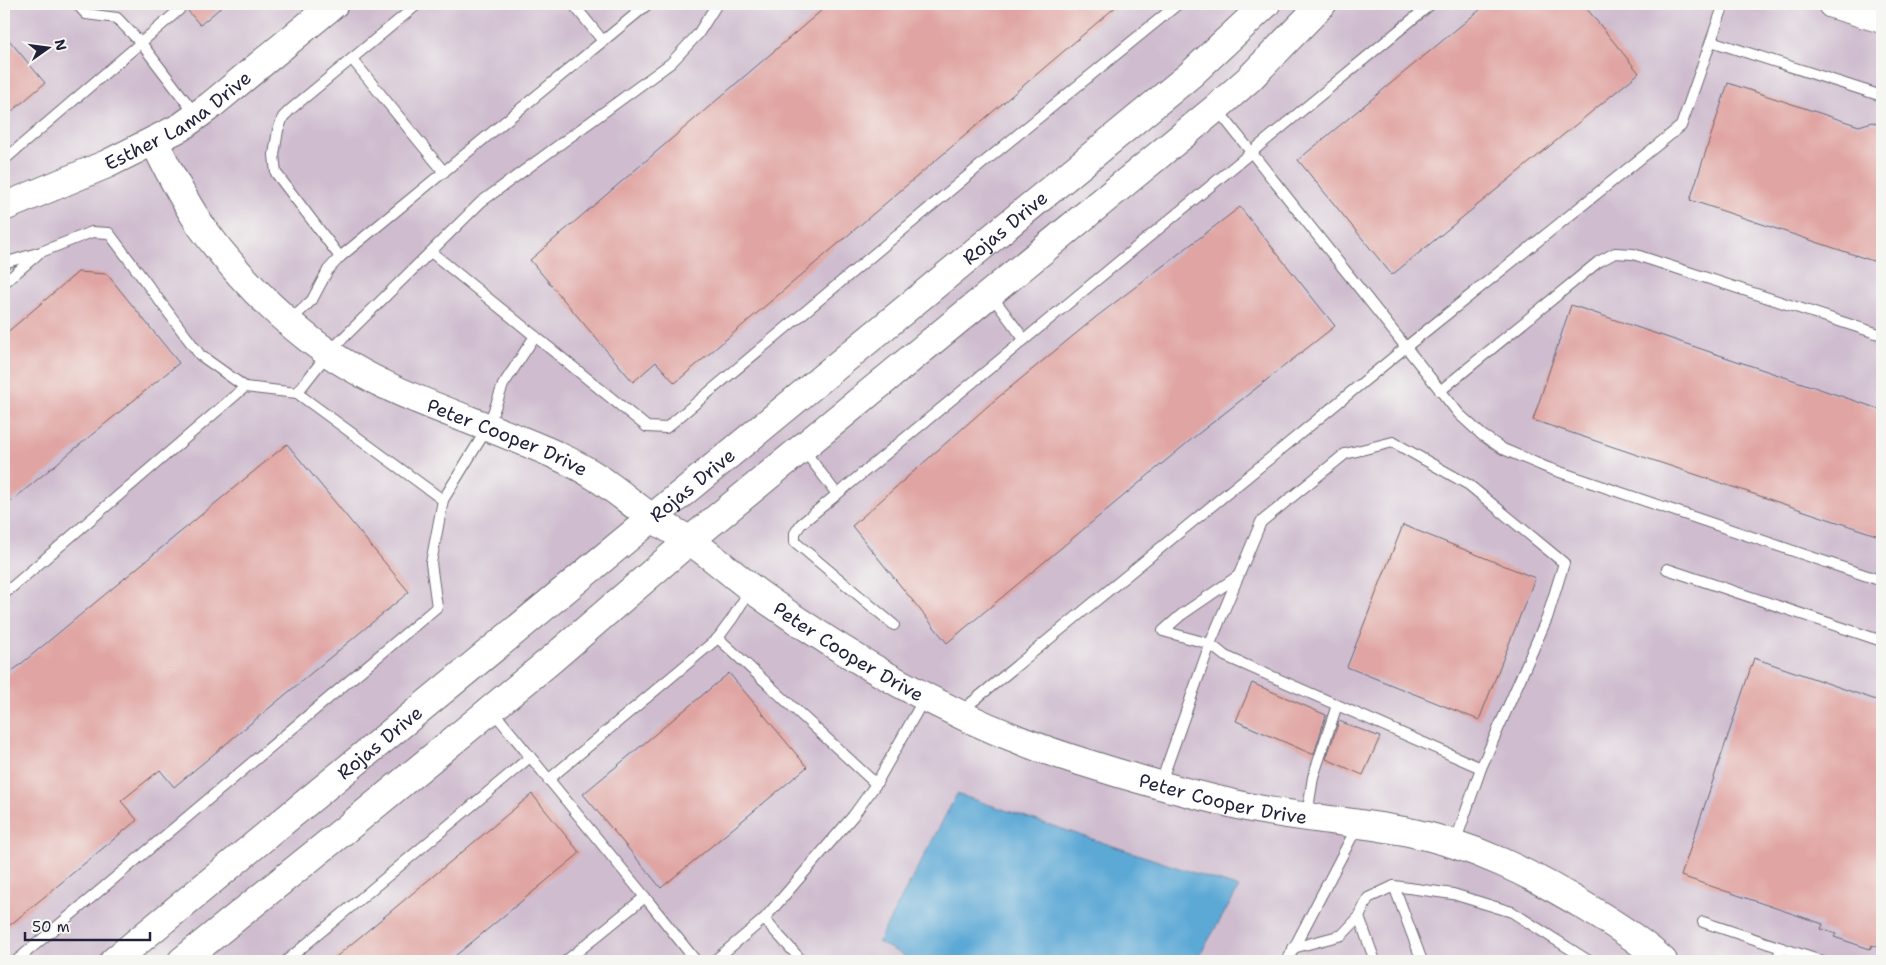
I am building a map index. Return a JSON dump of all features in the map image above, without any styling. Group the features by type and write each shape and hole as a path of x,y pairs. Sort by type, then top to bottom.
{"main road":[{"name":"Esther Lama Drive","path":"4,207 63,183 181,127 271,57 334,4"},
{"name":"Rojas Drive","path":"114,961 390,736 651,518 1183,82 1266,4"},
{"path":"192,958 689,541 1216,108 1249,79 1322,4"},
{"path":"1832,4 1882,19"},
{"name":"Peter Cooper Drive","path":"154,141 175,184 201,225 244,278 306,337 384,385 555,454 598,478 651,518 689,541 751,588 847,653 924,698 1003,733 1070,758 1159,786 1248,807 1428,836 1485,854 1515,867 1561,892 1617,926 1663,961"}],"lane":[{"path":"77,4 86,14 117,18 141,43 196,116"},
{"path":"340,257 276,173 274,155 278,130 283,117 291,109 418,4"},
{"path":"573,4 603,41"},
{"path":"289,322 312,300 328,270 340,257 648,4"},
{"path":"297,393 329,352 481,202 671,63 698,34 718,4"},
{"path":"431,252 646,427 666,428 983,163 1178,4"},
{"path":"894,625 795,542 795,533 801,524 1430,4"},
{"path":"958,713 1681,126 1724,4"},
{"path":"4,160 180,10"},
{"path":"1711,41 1882,96"},
{"path":"352,58 444,172"},
{"path":"1216,108 1440,391 1459,414 1482,435 1503,449 1548,468 1882,581"},
{"path":"4,263 41,252 92,232 109,232 200,355 246,387 297,393 443,500"},
{"path":"4,283 41,252"},
{"path":"1440,391 1598,262 1615,253 1633,254 1882,335"},
{"path":"990,294 1024,339"},
{"path":"16,961 437,607 431,563 443,500 488,427 503,385 535,336"},
{"path":"4,594 246,387"},
{"path":"1159,786 1210,644 1261,522 1345,454 1393,442 1469,484 1564,564 1547,618 1481,768 1455,844"},
{"path":"803,448 837,494"},
{"path":"1667,569 1882,641"},
{"path":"1239,575 1181,615 1163,631 1210,644 1225,656 1481,768"},
{"path":"548,780 718,638 751,588"},
{"path":"718,638 876,784"},
{"path":"714,961 764,919 853,816 876,784 924,698"},
{"path":"1307,816 1313,778 1337,705"},
{"path":"491,709 696,961"},
{"path":"286,961 530,757"},
{"path":"1287,961 1359,824"},
{"path":"1293,948 1342,935 1359,917 1368,898 1394,886 1453,894 1512,912 1589,961"},
{"path":"1394,886 1422,961"},
{"path":"566,961 644,897"},
{"path":"1359,917 1375,961"},
{"path":"764,919 802,961"},
{"path":"1703,922 1821,961"},
{"path":"1777,961 1781,948"}],"shaded area":[{"path":"4,4 1869,4 1882,9 1882,961 4,961"}],"water":[{"path":"957,794 1239,888 1196,961 914,961 878,942"}],"building":[{"path":"182,4 225,4 200,25"},
{"path":"829,4 1119,4 675,383 656,362 633,382 530,260"},
{"path":"1487,4 1583,4 1639,73 1392,275 1298,160"},
{"path":"4,34 45,83 4,118"},
{"path":"1728,83 1859,126 1872,122 1882,126 1882,264 1690,200"},
{"path":"1240,207 1335,326 1193,438 947,643 852,526 989,405 1096,317"},
{"path":"78,272 107,274 179,363 4,507 4,335"},
{"path":"1571,305 1882,410 1882,537 1533,420"},
{"path":"287,444 409,592 174,787 160,770 121,801 137,820 4,930 4,678"},
{"path":"1403,525 1535,578 1479,720 1347,667"},
{"path":"1754,658 1882,702 1882,949 1872,945 1870,949 1834,937 1836,934 1821,929 1823,924 1681,876"},
{"path":"729,673 807,767 661,888 583,794"},
{"path":"1252,683 1326,715 1314,754 1236,721"},
{"path":"1339,721 1380,737 1363,775 1326,759"},
{"path":"532,794 580,853 449,961 331,961"}]}
